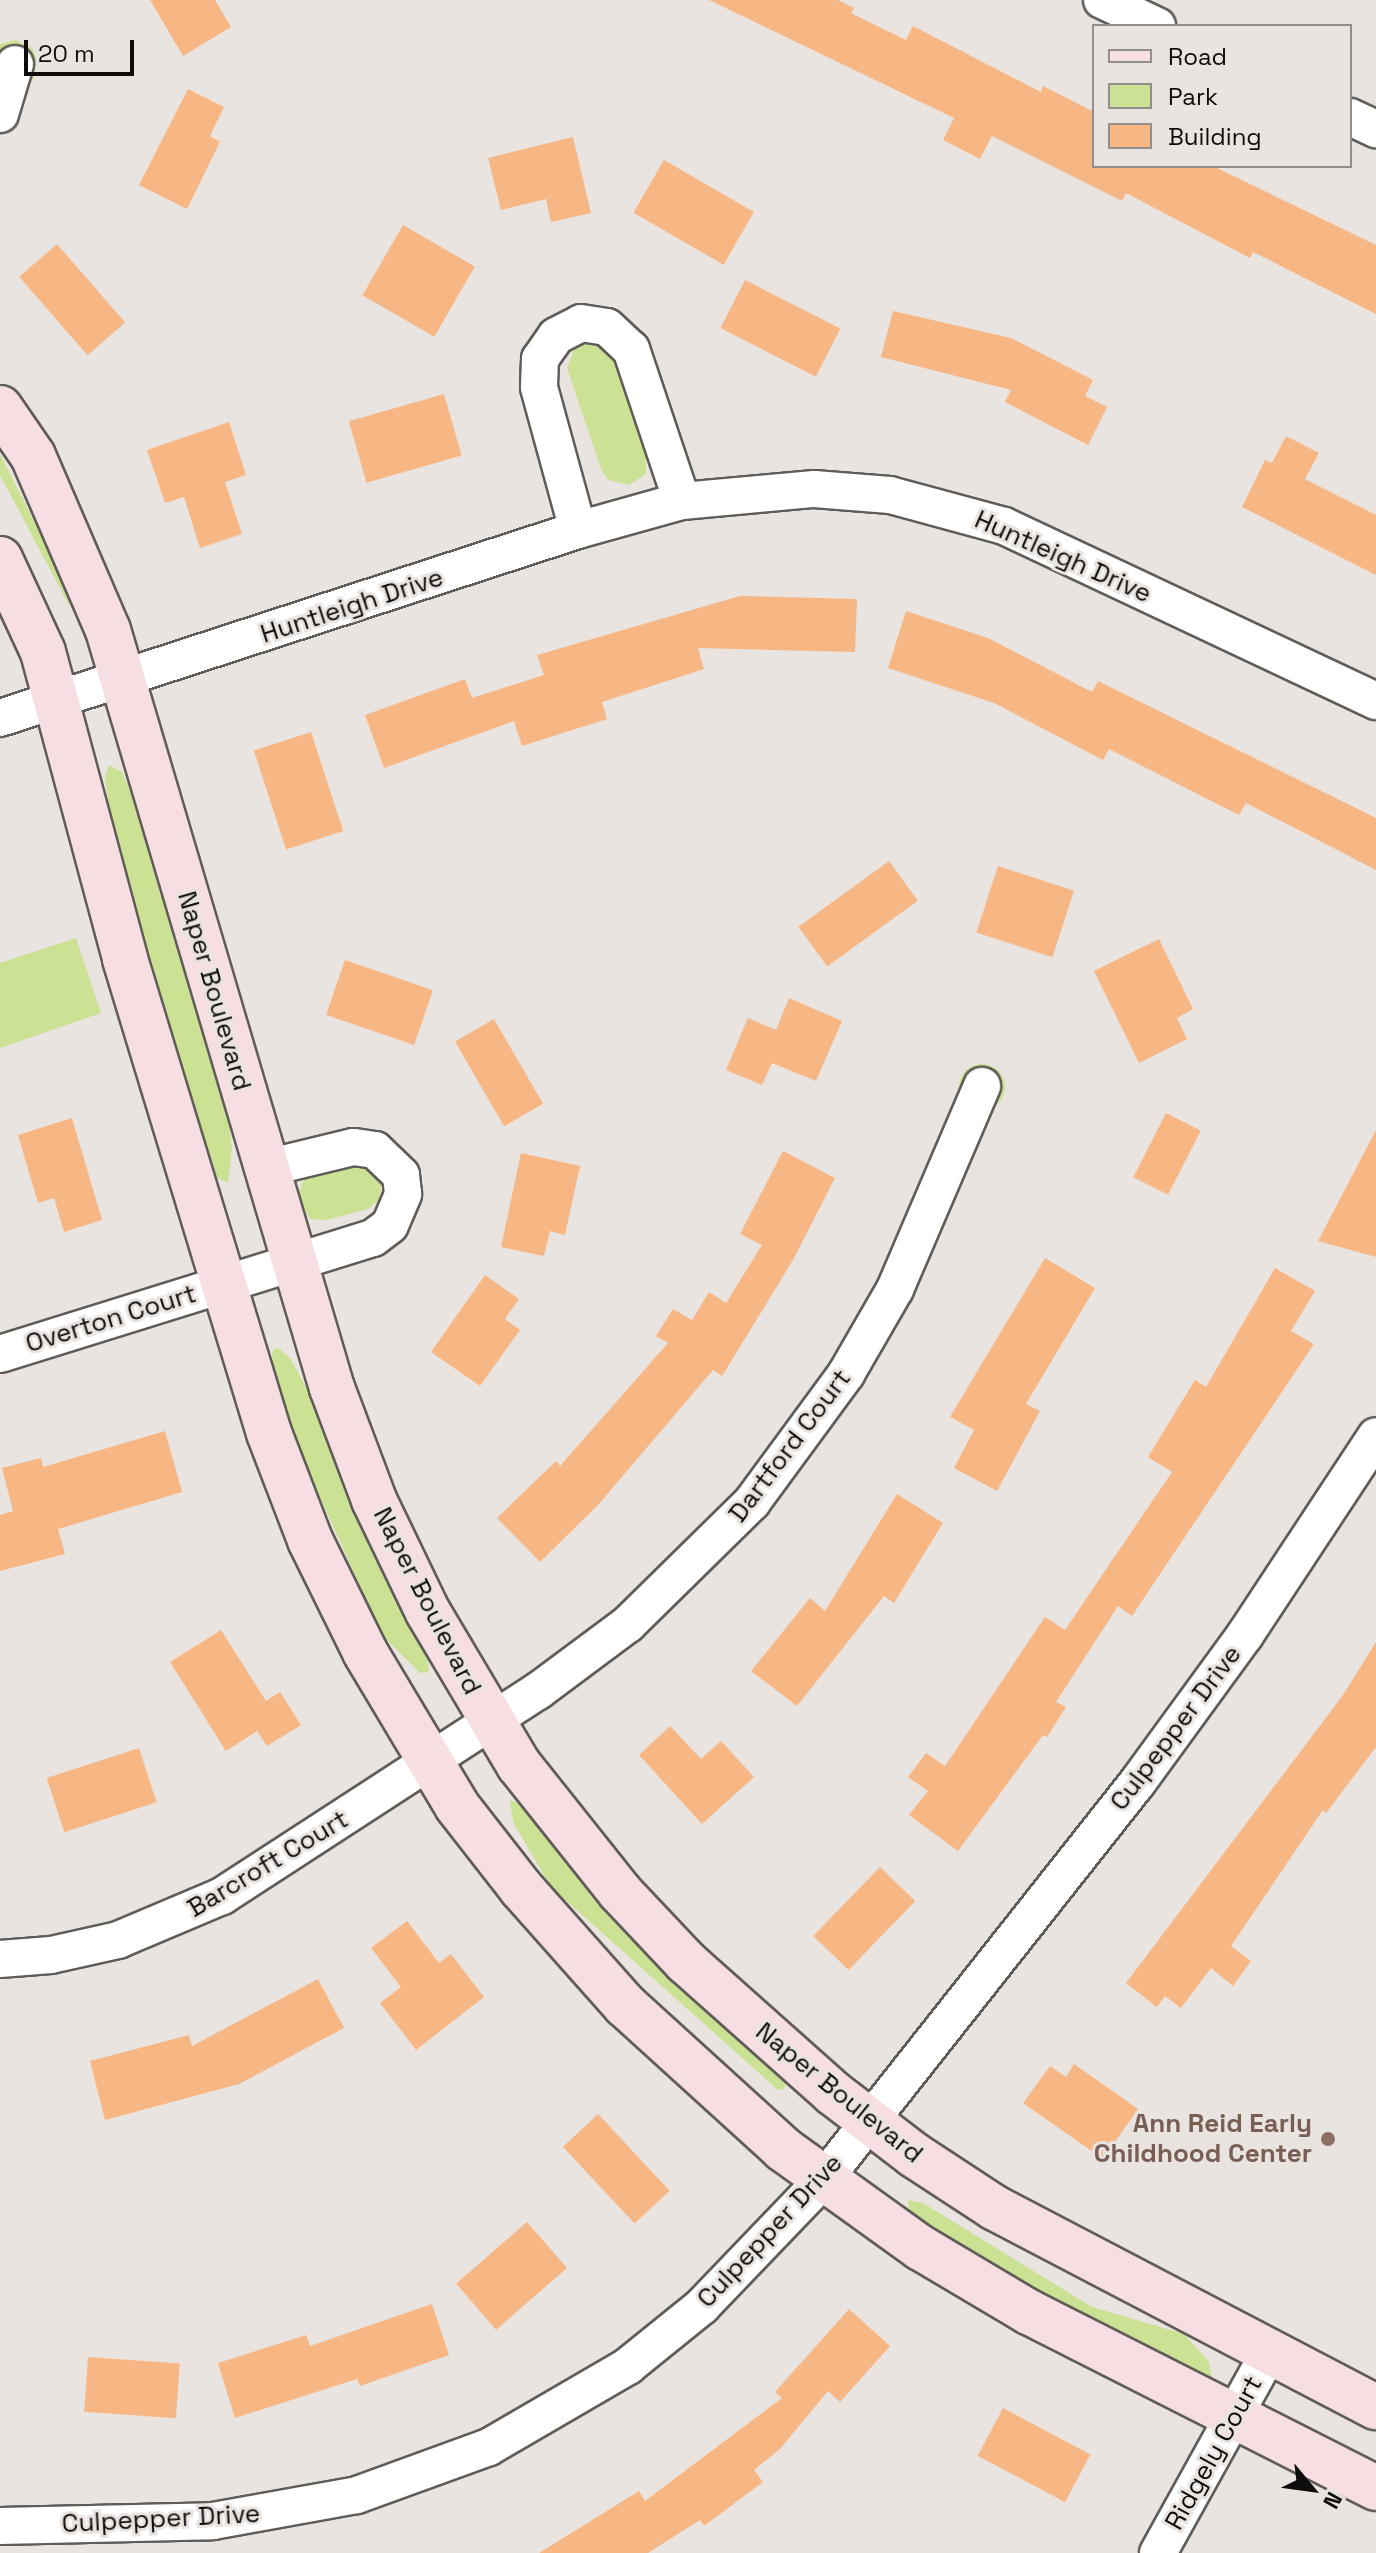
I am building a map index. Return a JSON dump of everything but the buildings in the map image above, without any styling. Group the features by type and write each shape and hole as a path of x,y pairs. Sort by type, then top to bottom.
{"main road":[{"name":"Naper Boulevard","path":"0,408 33,456 91,581 124,679 293,1259 374,1500 428,1612 491,1722 560,1820 686,1962 868,2120 995,2208 1376,2407"},
{"path":"0,559 32,624 58,701 125,959 221,1285 310,1540 365,1652 430,1762 521,1888 625,2005 730,2104 824,2179 921,2248 1016,2304 1376,2488"}],"street":[{"path":"1102,0 1153,24"},
{"path":"0,114 15,64"},
{"path":"1352,118 1376,129"},
{"path":"578,530 539,387 540,359 556,336 581,323 607,327 631,349 682,501"},
{"name":"Huntleigh Drive","path":"0,718 578,530 682,501 814,489 938,505 1004,526 1376,701"},
{"name":"Dartford Court","path":"430,1762 491,1722 639,1614 752,1502 797,1446 895,1289 982,1086"},
{"name":"Overton Court","path":"0,1354 221,1285 293,1259 373,1238 390,1225 403,1194 401,1175 375,1150 353,1147 266,1168"},
{"name":"Culpepper Drive","path":"0,2526 165,2524 278,2512 357,2495 489,2447 628,2366 702,2306 824,2179 1137,1783 1245,1635 1376,1436"},
{"name":"Barcroft Court","path":"0,1959 51,1955 178,1918 222,1896 430,1762"},
{"name":"Ridgely Court","path":"1158,2553 1269,2353"}],"green space":[{"path":"15,40 32,48 37,60 33,79 22,87 0,84 0,44"},
{"path":"587,339 613,354 646,448 646,474 629,485 608,480 601,469 567,368 576,344"},
{"path":"0,454 73,598 70,607 0,475"},
{"path":"109,765 122,772 133,797 228,1111 232,1148 228,1183 216,1177 195,1124 111,825 105,776"},
{"path":"76,938 101,1013 0,1048 0,963"},
{"path":"982,1064 999,1070 1005,1087 999,1104 982,1110 965,1104 959,1087 965,1070"},
{"path":"370,1166 382,1182 379,1200 368,1209 326,1220 310,1219 297,1197 304,1179"},
{"path":"277,1347 290,1358 311,1396 426,1650 429,1672 420,1673 382,1635 276,1399 272,1352"},
{"path":"510,1800 527,1807 788,2077 784,2089 778,2090 551,1887 513,1822"},
{"path":"908,2200 923,2203 1092,2307 1184,2334 1209,2362 1212,2379 1084,2320 909,2212"}],"place":[{"name":"Ann Reid Early Childhood Center","path":"1328,2139"}]}
